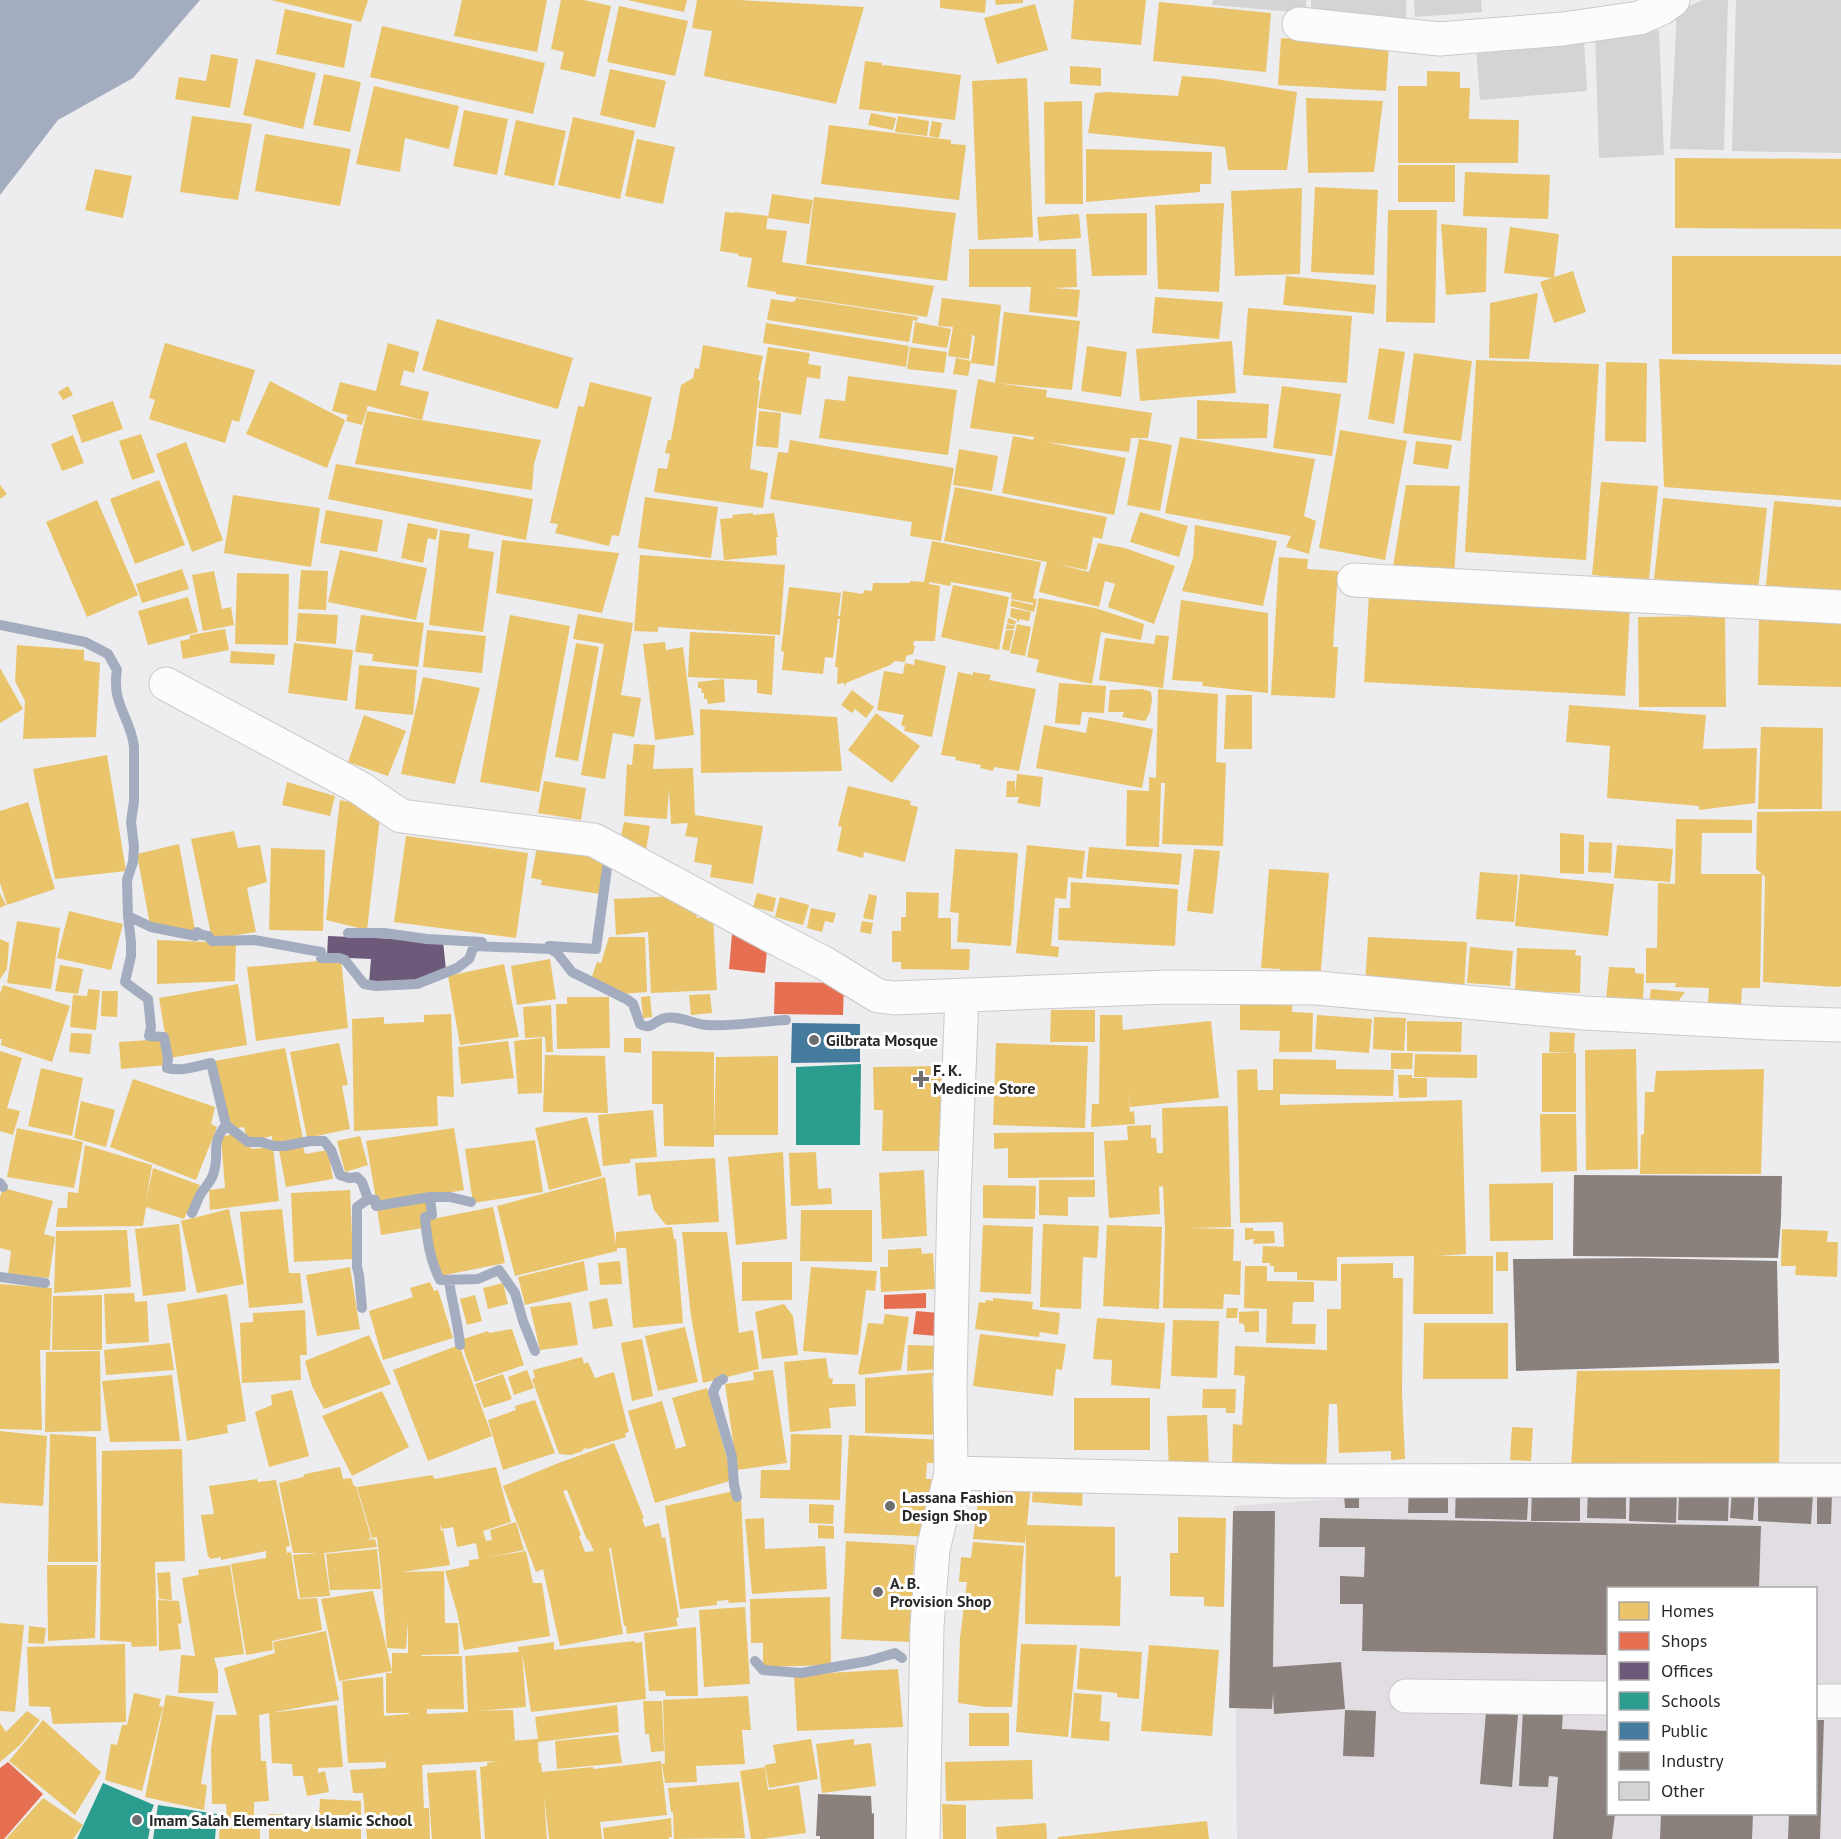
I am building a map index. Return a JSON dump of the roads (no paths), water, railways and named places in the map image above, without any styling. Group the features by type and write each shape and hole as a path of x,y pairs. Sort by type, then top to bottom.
{"street":[{"path":"1299,24 1438,39 1563,29 1639,18 1662,8 1673,0"},
{"path":"1354,580 1841,607"},
{"path":"166,684 360,788 400,816 594,840 824,963 878,996 894,998 1166,987 1317,988 1584,1013 1841,1025"},
{"path":"923,1839 927,1626 933,1550 951,1473 953,1208 962,995"},
{"path":"951,1473 1290,1481 1841,1480"},
{"path":"1406,1696 1607,1698"},
{"path":"1817,1701 1841,1701"}],"water":[{"path":"0,0 200,0 133,78 58,120 0,195"}],"waterway":[{"path":"0,625 85,642 108,654 117,670 119,702 134,747 134,801 131,822 134,846 133,862 127,880 131,956 125,982 148,999 151,1027 149,1036 164,1037 168,1058 167,1068 183,1069 211,1063 226,1125 248,1142 284,1146 324,1141 331,1150 340,1175 349,1178 357,1177 362,1182 368,1199 357,1207 357,1267 362,1308"},
{"path":"549,946 596,949 607,868"},
{"path":"128,916 151,927 196,936 197,932 208,936 212,941 254,940 321,952 321,958 345,960 364,984 376,986 417,984 457,968 469,959 474,946 551,949 572,972 633,1004 640,1024 644,1026 650,1026 661,1019 670,1017 716,1025 786,1020"},
{"path":"348,933 384,933 427,939 482,942"},
{"path":"192,1213 213,1175 218,1138 226,1125"},
{"path":"0,1183 3,1187"},
{"path":"430,1197 432,1215 425,1217 427,1234 431,1257 440,1280 478,1279 499,1270 515,1293 535,1351"},
{"path":"368,1199 375,1200 376,1206 430,1197 450,1197 471,1202"},
{"path":"0,1277 45,1283"},
{"path":"449,1281 460,1345"},
{"path":"723,1379 718,1382 713,1392 732,1457 737,1497"},
{"path":"755,1661 763,1670 801,1673 868,1661 895,1653 902,1658"}],"place":[{"name":"Gilbrata Mosque","path":"814,1040"},
{"name":"F. K. Medicine Store","path":"921,1079"},
{"name":"Lassana Fashion Design Shop","path":"890,1506"},
{"name":"A. B. Provision Shop","path":"878,1592"},
{"name":"Imam Salah Elementary Islamic School","path":"137,1820"}]}
